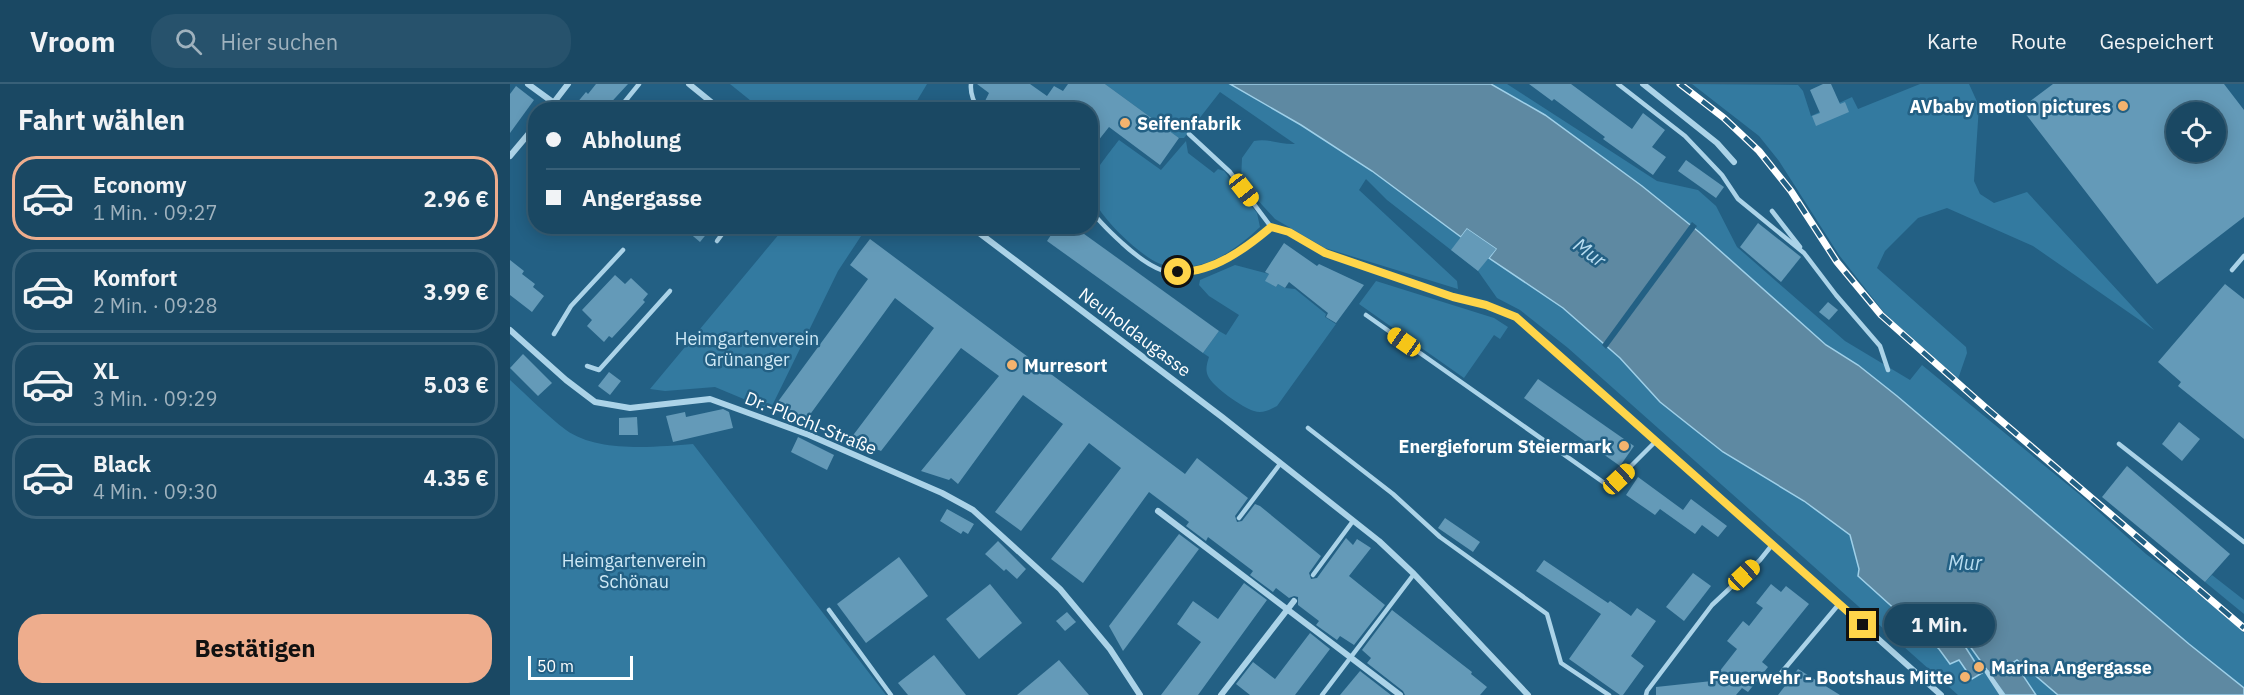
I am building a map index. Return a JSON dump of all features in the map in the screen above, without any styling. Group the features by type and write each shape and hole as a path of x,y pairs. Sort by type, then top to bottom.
{"street":[{"path":"528,84 553,102"},
{"path":"555,102 568,84"},
{"path":"689,84 711,102"},
{"path":"1643,84 1717,143 1734,162"},
{"path":"510,156 528,135"},
{"name":"Neuholdaugasse","path":"981,234 1222,417 1379,541 1528,695"},
{"name":"Dr.-Plochl-Straße","path":"510,330 570,383 596,402 630,408 710,399 809,435 942,493 973,510 1060,590 1110,649 1140,695"},
{"path":"1158,511 1400,695"},
{"path":"1821,588 1941,695"},
{"path":"1221,695 1294,602"}],"lane":[{"path":"624,102 639,84"},
{"path":"971,84 970,89 975,102"},
{"path":"1618,84 1685,136 1722,175 1738,199 1804,253"},
{"path":"1189,134 1230,172 1271,227 1289,232 1325,253 1453,297 1486,305 1516,317 1821,588"},
{"path":"1772,211 1836,295 1880,346 1888,370"},
{"path":"1098,219 1137,257 1164,271 1191,272 1217,263 1247,247 1271,227"},
{"path":"717,241 722,234"},
{"path":"554,334 571,306 623,250"},
{"path":"2232,270 2244,256"},
{"path":"587,366 598,370 670,291"},
{"path":"1366,315 1610,487 1656,441"},
{"path":"1308,428 1393,494 1440,537 1547,615 1561,663 1609,695"},
{"path":"2119,444 2244,542"},
{"path":"1239,518 1280,464"},
{"path":"1313,575 1353,521"},
{"path":"1646,695 1712,605 1760,560 1772,545"},
{"path":"1322,695 1413,574"},
{"path":"1781,673 1839,604"},
{"path":"829,610 891,695"},
{"path":"1987,672 2002,695"}],"green space":[{"path":"730,84 927,84 916,102 752,102"},
{"path":"1105,84 1230,84 1301,125 1372,171 1489,258 1563,308 1620,358 1660,402 1723,452 1804,501 1850,535 1859,569 1858,576 1939,649 1950,664 1969,645 2017,660 2058,695 1958,695 1568,348 1520,310 1497,298 1478,271 1387,200 1366,179 1359,190 1457,281 1458,289 1325,248 1275,219 1241,182 1242,158 1254,141 1265,140 1295,144 1220,92 1184,138 1179,138"},
{"path":"1491,84 1507,84 1657,181 1698,190 1716,206 1737,247 1845,341 1910,380 1922,365 2079,494 2146,554 2219,609 2244,633 2244,688 1897,396 1858,365 1826,345 1699,232 1642,186 1545,115"},
{"path":"1692,84 1798,85 1803,91 1811,116 1852,97 1858,109 1920,84 1969,84 1979,106 1974,181 1980,194 1994,203 2027,192 2154,330 2033,246 1947,208 1918,218 1885,251 1877,268 1966,347 1967,353 1958,379 1893,324 1839,255 1779,161 1759,136"},
{"path":"1119,140 1161,170 1186,141 1188,153 1214,173 1218,169 1224,171 1257,213 1260,227 1236,247 1206,263 1185,267 1161,264 1149,258 1127,240 1098,207 1098,169"},
{"name":"Heimgartenverein Grünanger","path":"779,234 862,234 838,271 770,410 715,387 665,391 650,389"},
{"path":"1235,265 1269,274 1266,281 1276,287 1278,284 1285,288 1295,289 1326,314 1325,317 1336,324 1277,406 1263,412 1243,406 1215,385 1207,374 1209,357 1203,353 1219,331 1226,335 1239,315 1209,296 1199,285 1200,280"},
{"path":"1376,281 1494,318 1508,327 1500,339 1494,335 1464,378 1359,304"},
{"name":"Heimgartenverein Schönau","path":"510,380 544,412 566,430 579,437 594,442 627,447 693,444 886,695 510,695"},
{"path":"2212,575 2244,600 2244,614 2205,582"}],"water":[{"name":"Mur","path":"1230,84 1491,84 1545,115 1642,186 1699,232 1826,345 1858,365 1897,396 2244,688 2244,695 2058,695 2017,660 2014,662 2036,695 2005,695 1969,645 1966,648 1982,673 1972,679 1959,660 1950,664 1939,649 1858,576 1859,569 1850,535 1804,501 1723,452 1660,402 1620,358 1563,308 1489,258 1496,249 1467,229 1461,237 1372,171 1301,125"}],"pier":[{"path":"1692,222 1697,226 1606,349 1602,345"}],"building":[{"path":"596,84 628,84 611,102 578,102 586,92 588,94"},
{"name":"Seifenfabrik","path":"977,84 1030,84 1047,96 1054,86 1063,91 1068,84 1105,84 1179,138 1160,165 1109,127 1098,141 1098,102 984,102 989,93"},
{"path":"1529,84 1571,84 1632,129 1643,113 1665,130 1652,147 1666,157 1653,175 1603,139 1605,137 1554,99 1552,101"},
{"path":"1823,84 1831,84 1840,104 1845,102 1849,112 1816,126 1812,116 1820,113 1810,90"},
{"path":"2053,84 2224,84 2244,110 2244,217 2157,284 2021,108"},
{"path":"516,86 534,100 528,102 528,108 510,133 510,94"},
{"path":"1686,160 1724,187 1716,198 1678,171"},
{"path":"1758,223 1801,257 1781,282 1740,247"},
{"path":"1467,229 1496,249 1478,271 1451,250"},
{"path":"690,234 706,234 700,242"},
{"path":"1052,234 1084,234 1219,331 1203,353 1047,241"},
{"path":"870,239 1185,474 1197,458 1248,498 1235,516 1237,522 1242,521 1255,504 1260,506 1321,556 1309,573 1311,579 1317,578 1346,538 1353,545 1357,539 1371,548 1349,576 1385,605 1354,645 1340,636 1337,640 1316,625 1319,621 1298,605 1298,597 1289,598 1276,588 1273,592 1250,575 1253,571 1208,537 1206,541 1186,526 1189,522 1149,492 1083,583 1051,559 1121,468 1089,443 1021,531 995,512 1063,424 1023,395 958,484 951,478 949,480 921,471 999,376 961,348 881,451 851,438 934,328 895,298 806,420 774,407 868,279 850,265"},
{"path":"1284,243 1317,266 1319,264 1364,285 1336,323 1326,317 1328,313 1289,282 1285,288 1278,284 1276,287 1265,281 1269,274 1265,272"},
{"path":"510,260 524,271 522,274 535,284 533,287 544,296 532,312 510,295"},
{"path":"615,275 625,284 631,278 648,294 643,300 645,302 626,323 612,338 609,336 604,342 587,326 592,320 582,310"},
{"path":"2225,284 2244,299 2244,439 2178,386 2181,382 2158,362"},
{"path":"1828,302 1838,310 1829,320 1819,312"},
{"path":"523,354 552,383 538,396 510,368"},
{"path":"609,372 621,381 610,395 598,386"},
{"path":"1538,379 1634,446 1620,466 1524,398"},
{"path":"723,409 729,412 733,428 673,442 666,416 685,412 686,417"},
{"path":"637,417 638,435 619,435 619,418"},
{"path":"2179,422 2200,439 2182,461 2162,444"},
{"path":"798,437 834,455 827,470 791,452"},
{"path":"2127,466 2230,554 2205,582 2102,497"},
{"path":"1638,477 1683,510 1691,499 1727,526 1718,537 1702,525 1695,534 1660,509 1655,515 1626,495"},
{"path":"947,509 974,524 968,534 963,531 961,534 940,521"},
{"path":"1445,518 1480,542 1473,552 1438,528"},
{"path":"1179,534 1199,549 1123,651 1109,626"},
{"path":"998,541 1026,569 1017,579 985,554"},
{"path":"899,557 928,596 866,643 837,604"},
{"path":"1544,560 1631,616 1637,608 1656,621 1631,656 1644,666 1623,695 1569,659 1601,614 1536,571"},
{"path":"1693,573 1711,586 1684,621 1666,607"},
{"path":"1244,583 1267,600 1198,695 1161,695 1201,642 1177,624 1193,601 1218,619"},
{"path":"990,584 1022,623 979,659 946,619"},
{"path":"1771,584 1781,592 1786,586 1809,604 1762,662 1768,667 1748,692 1742,688 1736,695 1656,695 1656,687 1712,681 1737,649 1727,641 1743,621 1749,626 1763,608 1756,603"},
{"path":"1392,610 1472,672 1471,674 1487,687 1480,695 1405,695 1367,663 1371,658 1362,650"},
{"path":"1067,612 1076,622 1065,631 1056,621"},
{"path":"1310,633 1330,649 1295,695 1250,695 1236,684 1253,662 1275,679"},
{"path":"934,655 966,695 908,695 898,683"},
{"path":"1059,660 1089,695 1017,695"},
{"path":"1798,669 1840,695 1778,695"},
{"path":"1360,671 1391,695 1340,695"}],"railway":[{"path":"1680,84 1724,118 1759,151 1791,191 1837,262 1881,315 2244,628"}],"place":[{"name":"AVbaby motion pictures","path":"2123,106"},
{"name":"Seifenfabrik","path":"1125,123"},
{"name":"Murresort","path":"1012,365"},
{"name":"Energieforum Steiermark","path":"1624,446"},
{"name":"Marina Angergasse","path":"1979,667"},
{"name":"Feuerwehr - Bootshaus Mitte","path":"1965,677"}],"route":[{"path":"1178,272 1191,272 1217,263 1247,247 1271,227 1289,232 1325,253 1453,297 1486,305 1516,317 1863,625"}]}
